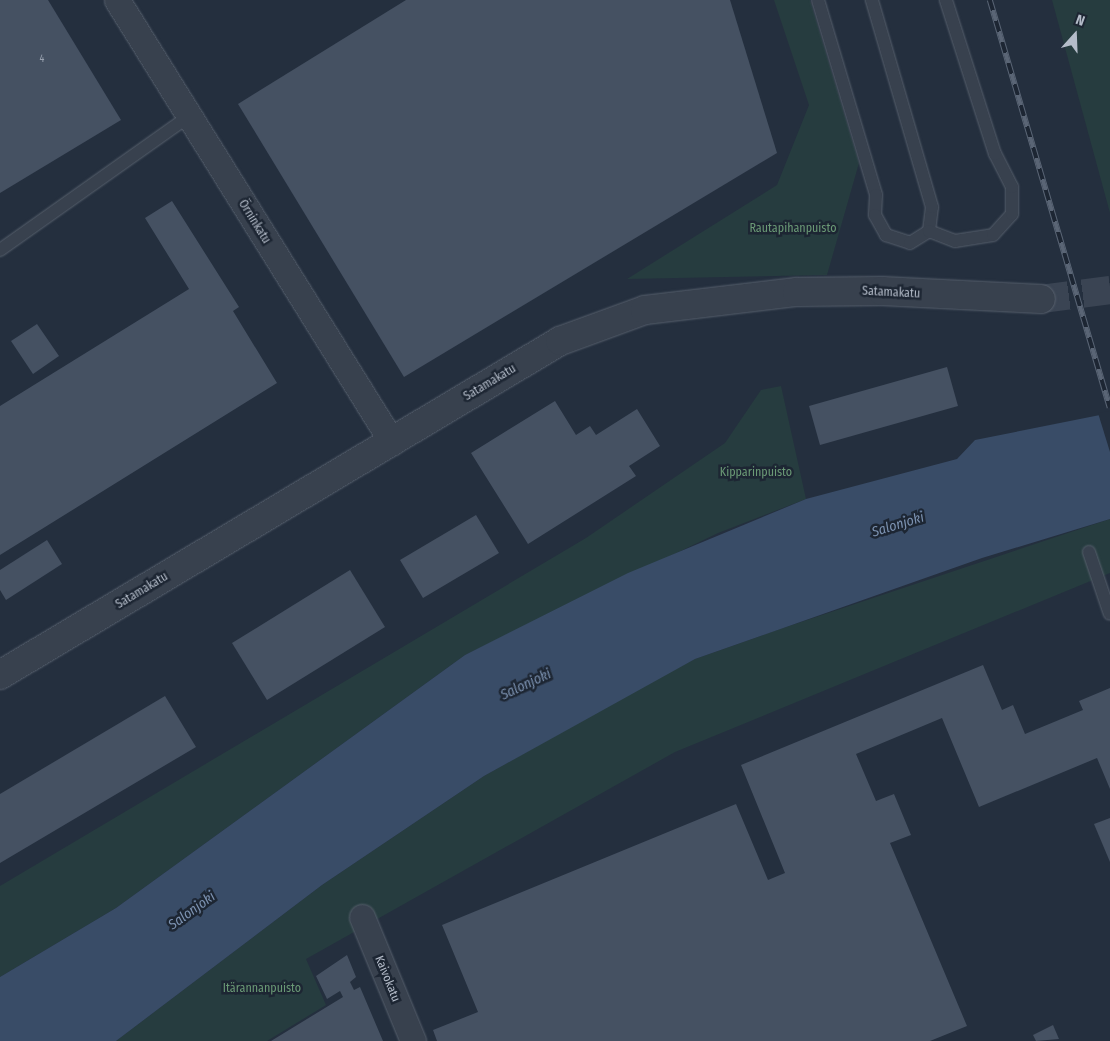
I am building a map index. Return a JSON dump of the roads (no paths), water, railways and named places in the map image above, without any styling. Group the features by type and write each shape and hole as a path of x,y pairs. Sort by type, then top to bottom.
{"street":[{"name":"Örninkatu","path":"117,0 188,117 392,442"},
{"name":"Satamakatu","path":"0,675 560,341 645,310 797,292 882,290 1041,299"},
{"name":"Kaivokatu","path":"362,917 413,1041"}],"lane":[{"path":"818,0 876,195 876,215 886,234 910,243 929,231"},
{"path":"872,0 932,207 929,231"},
{"path":"929,231 955,241 993,235 1012,214 1012,187 995,154 946,0"},
{"path":"0,250 188,117"},
{"path":"1090,552 1110,614"}],"water":[{"name":"Salonjoki","path":"1110,413 1110,519 982,558 695,659 484,776 322,885 116,1041 0,1041 0,977 116,908 465,655 628,573 806,499 957,459 975,440"}],"tunnel":[{"path":"1041,299 1110,290"}],"railway":[{"path":"990,0 1110,408"}],"park label":[{"name":"Rautapihanpuisto","path":"793,229"},
{"name":"Kipparinpuisto","path":"756,473"},
{"name":"Itärannanpuisto","path":"262,989"}]}
